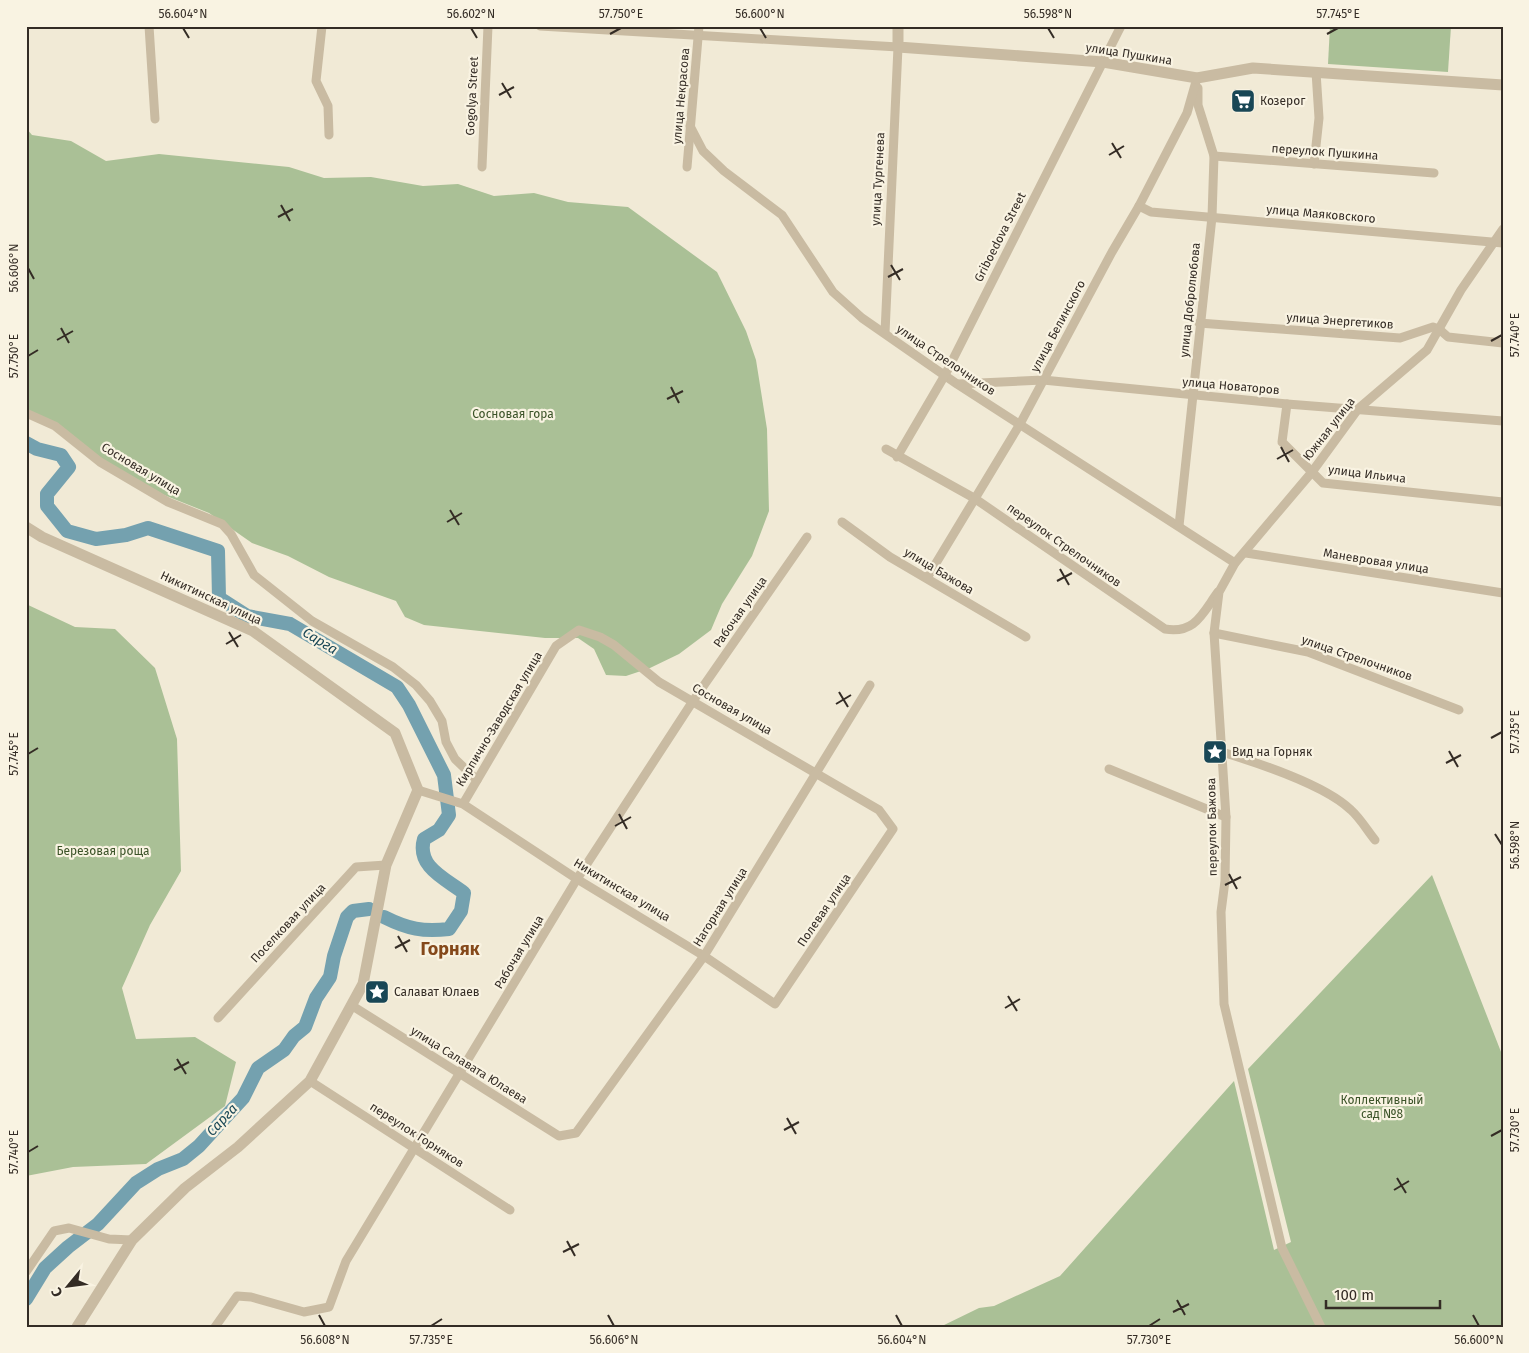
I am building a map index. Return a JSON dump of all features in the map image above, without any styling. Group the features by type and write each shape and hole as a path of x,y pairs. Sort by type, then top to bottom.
{"street":[{"path":"149,26 154,119"},
{"path":"322,26 316,81 328,106 329,135"},
{"name":"Gogolya Street","path":"482,167 488,26"},
{"name":"улица Пушкина","path":"540,26 699,31 1103,62 1197,78 1253,68 1503,84"},
{"name":"улица Тургенева","path":"885,333 898,26"},
{"name":"Griboedova Street","path":"897,457 945,375 1121,26"},
{"name":"улица Некрасова","path":"686,167 699,31"},
{"path":"1314,164 1319,118 1316,72"},
{"name":"улица Добролюбова","path":"1179,526 1199,323 1212,217 1214,156 1198,104 1197,78"},
{"name":"улица Белинского","path":"927,578 1020,424 1139,206 1187,113 1197,78"},
{"name":"улица Стрелочников","path":"690,126 703,151 724,171 782,215 833,292 862,318 957,384 1235,563"},
{"name":"переулок Пушкина","path":"1214,156 1434,174"},
{"name":"улица Маяковского","path":"1139,206 1151,212 1503,243"},
{"name":"Южная улица","path":"1214,632 1218,592 1235,563 1246,553 1312,472 1358,409 1427,350 1493,242 1503,229"},
{"name":"улица Энергетиков","path":"1199,323 1400,338 1433,327 1439,329"},
{"path":"1439,329 1448,337 1503,343"},
{"name":"улица Новаторов","path":"957,384 1043,380 1287,404 1503,421"},
{"name":"улица Ильича","path":"1287,404 1282,442 1323,483 1503,502"},
{"name":"Сосновая улица","path":"26,412 55,426 100,462 168,502 222,524 231,534 254,576 312,621 393,667 416,685 430,701 442,722 446,742 455,759 477,780"},
{"name":"переулок Стрелочников","path":"886,449 897,457 974,498 1164,629 1177,631 1195,624 1218,592"},
{"name":"улица Бажова","path":"842,522 890,557 1026,637"},
{"name":"Никитинская улица","path":"26,527 42,537 253,631 395,733 418,790 453,799 463,804 577,880 704,956 775,1004"},
{"name":"Рабочая улица","path":"215,1327 237,1296 304,1312 329,1307 346,1261 577,880 693,701 807,537"},
{"name":"Маневровая улица","path":"1246,553 1503,593"},
{"name":"Сосновая улица","path":"556,646 579,630 600,637 614,645 659,682 879,810 893,829"},
{"name":"улица Стрелочников","path":"1214,632 1308,652 1459,710"},
{"name":"переулок Бажова","path":"1214,632 1226,817 1226,881 1220,912 1224,1004 1282,1248 1321,1327"},
{"name":"Кирпично-Заводская улица","path":"463,804 556,646"},
{"name":"Нагорная улица","path":"576,1133 704,956 870,685"},
{"path":"1222,752 1283,773 1323,792 1351,809 1375,840"},
{"path":"1109,769 1226,817"},
{"path":"77,1327 132,1240 185,1188 238,1147 310,1081 363,984 386,865 418,790"},
{"name":"Полевая улица","path":"775,1004 893,829"},
{"name":"Поселковая улица","path":"218,1018 356,867 386,865"},
{"name":"улица Салавата Юлаева","path":"351,1006 559,1136 576,1133"},
{"name":"переулок Горняков","path":"310,1081 510,1210"},
{"path":"26,1272 54,1231 69,1228 109,1239 132,1240"}],"green space":[{"path":"1330,26 1451,26 1448,72 1328,64"},
{"name":"Сосновая гора","path":"26,128 32,135 71,141 106,161 159,154 289,167 324,178 371,177 423,186 458,184 494,196 534,193 568,202 628,207 717,272 746,331 756,360 767,429 769,511 752,556 722,604 711,630 679,654 650,668 626,676 606,675 594,649 578,638 545,638 424,625 405,617 396,601 329,577 288,556 252,543 209,513 164,495 102,460 26,409"},
{"name":"Березовая роща","path":"26,604 75,627 115,629 155,668 177,739 181,871 150,925 122,988 136,1039 195,1037 236,1062 225,1106 146,1164 73,1167 26,1176"},
{"name":"Коллективный сад №8","path":"1432,875 1503,1057 1503,1327 940,1327 979,1308 994,1306 1060,1276 1234,1081 1274,1250 1291,1242 1248,1069"}],"waterway":[{"name":"Сарга","path":"26,443 37,449 61,455 69,467 47,494 47,506 67,531 96,539 126,535 148,528 218,551 219,598 247,616 290,624 397,687 409,705 444,775 449,815 439,830 424,839 424,857 434,871 464,893 461,911 449,929 416,929 384,917"},
{"name":"Сарга","path":"26,1299 45,1268 98,1224 136,1183 158,1169 183,1159 199,1146 243,1098 258,1068 284,1050 294,1036 305,1027 316,998 330,977 334,956 347,917 353,911 369,909"}],"place":[{"name":"Козерог","path":"1243,101"},
{"name":"Вид на Горняк","path":"1215,752"},
{"name":"Салават Юлаев","path":"377,992"}],"district":[{"name":"Горняк","path":"450,949"}]}
